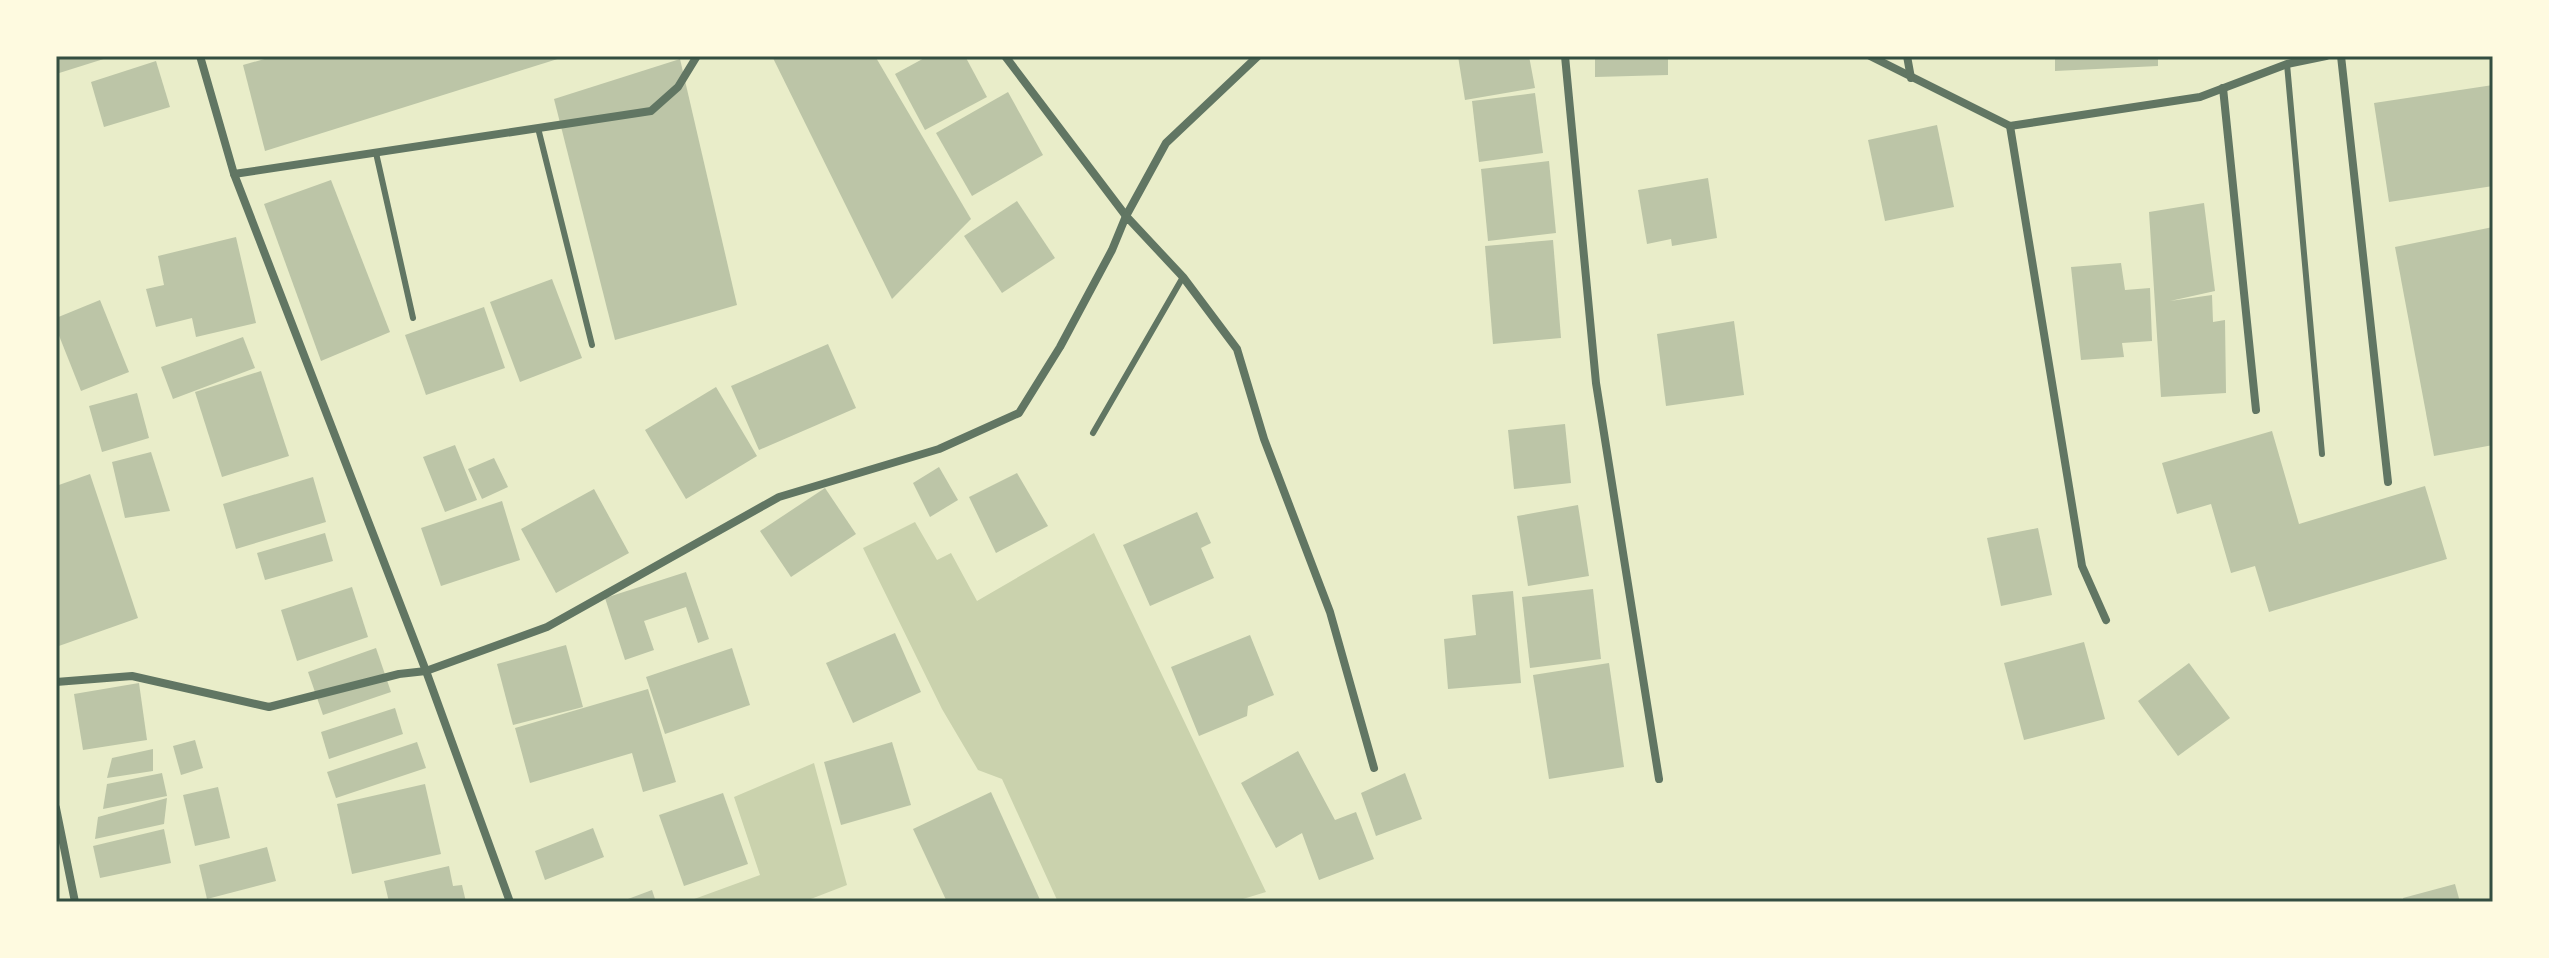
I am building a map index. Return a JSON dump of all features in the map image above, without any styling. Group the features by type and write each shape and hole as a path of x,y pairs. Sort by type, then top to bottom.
{"street":[{"path":"200,56 234,174 426,671 510,902"},
{"path":"234,174 651,111 678,87 697,56"},
{"path":"1005,56 1126,216 1183,277 1237,349 1264,439 1330,612 1374,768"},
{"path":"56,682 132,676 269,707 399,674 426,671 547,627 779,497 939,449 1019,413 1060,347 1166,143 1258,56"},
{"path":"1565,56 1596,383 1659,779"},
{"path":"1870,56 2010,126 2200,97 2287,60 2326,56"},
{"path":"1907,56 1911,78"},
{"path":"2341,56 2388,482"},
{"path":"2223,88 2256,410"},
{"path":"2010,126 2082,566 2106,620"},
{"path":"56,808 75,902"}],"lane":[{"path":"2287,60 2322,454"},
{"path":"538,128 592,345"},
{"path":"376,153 413,318"},
{"path":"1093,433 1183,277"}],"green space":[{"path":"915,522 937,560 951,553 977,601 1094,533 1266,892 1233,902 1058,902 1002,779 978,770 942,709 863,548"},
{"path":"814,763 847,885 803,902 686,902 760,875 734,797"}],"building":[{"path":"56,56 110,56 110,57 56,74"},
{"path":"275,56 564,57 265,151 243,65"},
{"path":"772,56 875,56 971,219 892,299"},
{"path":"928,56 965,56 987,97 925,130 895,74"},
{"path":"1458,56 1529,56 1535,88 1465,100"},
{"path":"1595,56 1668,56 1668,75 1595,77"},
{"path":"2055,56 2158,56 2158,66 2055,71"},
{"path":"680,59 737,305 615,340 554,99"},
{"path":"156,61 170,107 104,127 91,82"},
{"path":"2493,85 2493,186 2389,202 2374,103"},
{"path":"1008,92 1043,155 972,196 936,133"},
{"path":"1535,93 1543,153 1479,162 1472,101"},
{"path":"1937,125 1954,207 1885,221 1868,140"},
{"path":"1549,161 1556,233 1488,241 1481,169"},
{"path":"1708,178 1717,238 1672,246 1671,239 1647,244 1638,190"},
{"path":"331,180 390,332 321,361 264,204"},
{"path":"1017,201 1055,258 1002,293 964,236"},
{"path":"2204,203 2215,291 2170,301 2212,295 2213,322 2225,320 2226,393 2161,397 2149,212"},
{"path":"2493,227 2493,445 2434,456 2395,247"},
{"path":"236,237 256,323 196,337 192,318 156,327 146,289 164,285 158,256"},
{"path":"1553,240 1561,338 1493,344 1485,246"},
{"path":"2121,263 2125,290 2150,288 2152,341 2122,343 2124,357 2081,360 2071,267"},
{"path":"552,279 582,358 520,382 490,302"},
{"path":"100,300 129,372 81,391 56,328 56,318"},
{"path":"484,307 505,368 426,395 405,335"},
{"path":"1734,321 1744,395 1666,406 1657,334"},
{"path":"243,337 255,368 173,399 161,367"},
{"path":"828,344 856,408 759,450 731,386"},
{"path":"261,371 289,456 222,477 195,392"},
{"path":"716,387 757,456 686,499 645,430"},
{"path":"137,393 149,438 102,452 89,406"},
{"path":"1565,424 1571,483 1514,489 1508,430"},
{"path":"2272,431 2299,524 2425,486 2447,559 2269,612 2255,566 2231,573 2211,504 2177,514 2162,463"},
{"path":"455,445 477,500 445,512 423,457"},
{"path":"151,452 170,511 125,518 112,462"},
{"path":"494,458 508,487 482,499 468,469"},
{"path":"939,467 958,500 930,517 913,483"},
{"path":"1017,473 1048,526 996,553 969,497"},
{"path":"90,474 138,618 56,647 56,486"},
{"path":"313,477 326,522 236,549 223,504"},
{"path":"825,488 856,534 791,577 760,531"},
{"path":"594,489 629,553 556,593 521,529"},
{"path":"502,501 520,560 441,586 421,528"},
{"path":"1578,505 1589,576 1528,586 1517,516"},
{"path":"1197,512 1211,543 1201,548 1214,578 1150,606 1123,545"},
{"path":"2038,528 2052,595 2001,606 1987,538"},
{"path":"325,533 333,561 265,580 257,553"},
{"path":"686,572 709,639 698,643 686,607 644,621 654,650 625,660 605,598"},
{"path":"352,587 368,637 297,661 281,610"},
{"path":"1593,589 1601,659 1530,668 1522,597"},
{"path":"1513,591 1521,683 1448,689 1444,639 1476,635 1472,595"},
{"path":"895,633 921,692 853,723 826,663"},
{"path":"1250,635 1274,695 1248,706 1247,716 1199,736 1171,667"},
{"path":"2084,642 2105,719 2024,740 2004,663"},
{"path":"566,645 583,707 513,725 497,664"},
{"path":"376,648 391,692 323,715 308,672"},
{"path":"732,648 750,705 665,734 646,677"},
{"path":"1609,663 1624,767 1549,779 1533,675"},
{"path":"2189,663 2230,718 2178,756 2138,701"},
{"path":"139,683 147,740 83,750 74,694"},
{"path":"648,689 676,782 643,792 632,753 530,783 515,728"},
{"path":"395,708 403,734 329,759 321,732"},
{"path":"195,740 203,768 181,775 173,746"},
{"path":"417,742 426,768 336,798 327,772"},
{"path":"892,742 911,805 841,825 824,762"},
{"path":"153,749 153,771 107,778 112,758"},
{"path":"1298,751 1335,820 1356,812 1374,859 1319,880 1302,833 1276,848 1241,783"},
{"path":"162,773 167,796 103,809 107,784"},
{"path":"1405,773 1422,819 1376,836 1361,793"},
{"path":"425,784 441,854 352,874 337,804"},
{"path":"218,787 230,838 195,846 183,795"},
{"path":"991,792 1041,902 947,902 913,829"},
{"path":"723,793 748,864 684,886 659,815"},
{"path":"167,798 164,824 95,839 98,817"},
{"path":"593,828 604,857 545,880 535,851"},
{"path":"164,829 171,863 100,878 93,846"},
{"path":"267,847 276,881 207,899 199,865"},
{"path":"449,866 453,886 462,885 466,902 389,902 384,881"},
{"path":"2455,884 2460,902 2404,902 2403,898"},
{"path":"652,890 656,902 620,902"}]}
